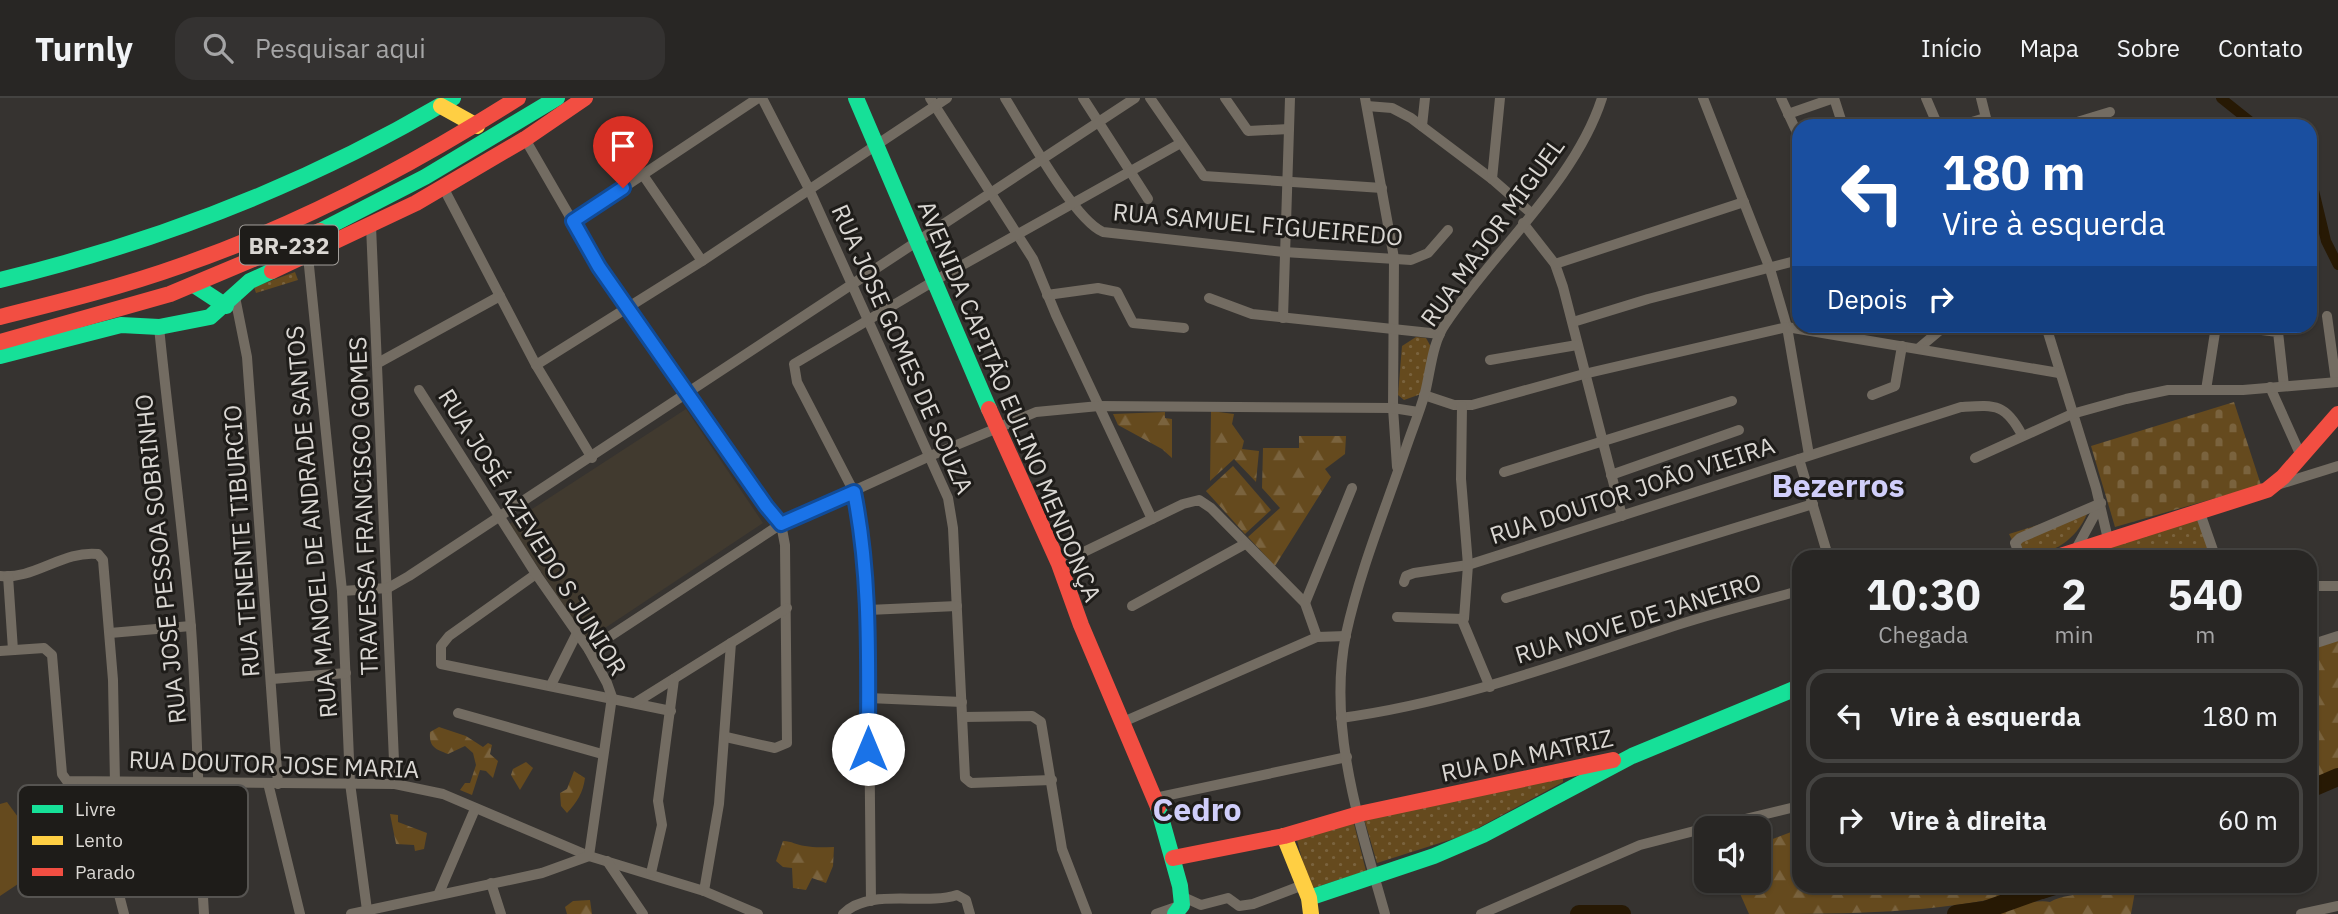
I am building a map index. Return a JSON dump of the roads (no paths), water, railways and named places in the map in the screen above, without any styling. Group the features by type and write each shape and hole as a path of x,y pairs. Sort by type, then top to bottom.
{"main road":[{"name":"BR-232","path":"0,317 129,283 280,227 477,126 518,98"},
{"name":"BR-232","path":"0,342 141,303 194,285 367,210 483,147 557,98"},
{"path":"0,356 121,325 159,327 194,322 230,301 250,281 371,226 443,187 525,139 585,98"},
{"name":"AVENIDA CAPITÃO EULINO MENDONÇA","path":"856,98 997,428 1059,564 1155,798 1172,858 1180,905"},
{"path":"0,280 116,250 234,207 355,152 447,102 477,126"},
{"path":"194,285 230,301"},
{"path":"2078,550 2200,513 2274,486 2338,414"},
{"path":"1632,756 1792,690"},
{"name":"RUA DA MATRIZ","path":"1172,858 1284,836 1359,814 1632,756"},
{"name":"RUA DA MATRIZ","path":"1308,899 1483,835 1632,756"},
{"path":"1284,836 1308,899"}],"street":[{"path":"573,221 760,98"},
{"name":"RUA JOSE GOMES DE SOUZA","path":"760,98 809,189 930,456 952,512 965,778 971,783 1052,779"},
{"path":"536,365 702,261 877,144 932,102 947,98"},
{"path":"1005,98 1074,202"},
{"path":"1083,98 1148,199"},
{"path":"342,591 388,587 592,458 1135,98"},
{"path":"1150,98 1203,176 1382,188"},
{"path":"1225,98 1248,131 1289,129"},
{"path":"1283,318 1290,98"},
{"path":"1422,126 1425,98"},
{"path":"1492,179 1500,98"},
{"name":"RUA MAJOR MIGUEL","path":"1385,914 1359,814 1341,718 1346,636 1373,539 1424,395 1440,334 1591,130 1602,98"},
{"path":"1703,98 1770,269 1787,327 1804,457 1813,504 1826,550"},
{"path":"1785,106 1834,98 1841,119"},
{"path":"1926,98 1935,119"},
{"path":"1980,98 1986,119"},
{"path":"932,102 1033,259 1047,295 1152,519"},
{"path":"1397,474 1394,258 1366,102 1392,108 1422,126 1492,179 1531,213"},
{"path":"2097,119 2110,112"},
{"path":"525,139 599,267 781,524 785,545 787,608 787,743 780,747 726,737"},
{"path":"872,901 868,610 862,532 854,492 797,382 793,369 797,360 868,318 1179,144"},
{"path":"643,175 702,261"},
{"path":"443,187 536,365 592,458"},
{"name":"RUA SAMUEL FIGUEIREDO","path":"1074,202 1094,227 1115,234 1284,252 1420,259 1448,230"},
{"path":"1555,264 1744,202"},
{"path":"1523,223 1555,264 1573,322 1601,442 1622,516"},
{"name":"TRAVESSA FRANCISCO GOMES","path":"371,226 395,784"},
{"name":"RUA MANOEL DE ANDRADE SANTOS","path":"309,256 342,591 349,783 367,910"},
{"path":"1573,322 1648,299 1792,262"},
{"path":"1047,295 1107,288 1117,292 1133,323 1184,328"},
{"path":"378,363 500,296"},
{"path":"1209,298 1252,314 1440,334"},
{"name":"RUA TENENTE TIBURCIO","path":"230,301 247,357 272,680 273,783 300,914"},
{"path":"1975,458 2073,414 2168,390 2337,382 2326,316"},
{"name":"RUA JOSE PESSOA SOBRINHO","path":"159,327 191,626 200,785"},
{"path":"1424,395 1462,406 1584,374 1792,328"},
{"path":"1823,333 2059,373"},
{"path":"1919,348 1937,333"},
{"path":"2048,333 2101,503 2108,539"},
{"path":"2206,390 2215,333"},
{"path":"2278,333 2284,386"},
{"path":"1490,360 1577,345"},
{"path":"1872,395 1895,386 1902,346"},
{"path":"2270,387 2301,456"},
{"name":"RUA JOSÉ AZEVEDO S JUNIOR","path":"419,390 536,574 589,650 612,697"},
{"path":"1504,472 1732,401"},
{"name":"RUA DOUTOR JOÃO VIEIRA","path":"1404,582 1406,576 1414,573 1468,565 1961,407 1988,405 2003,409 2014,419 2022,435"},
{"path":"1462,406 1461,479 1468,565 1463,615 1490,687"},
{"path":"589,650 781,524 930,456 1054,408 1394,408 1418,412"},
{"path":"1611,475 1739,430"},
{"path":"2274,486 2338,466"},
{"path":"1305,603 1352,488"},
{"path":"1059,564 1184,504 1199,500 1211,508 1305,603 1317,637"},
{"path":"2070,550 2101,503"},
{"path":"2018,550 2015,544 2020,538 2101,503"},
{"path":"1506,598 1813,504"},
{"path":"2200,513 2213,550"},
{"path":"1132,606 1245,544"},
{"path":"13,650 4,576 87,553 102,556 110,633 116,785"},
{"path":"536,574 444,641 439,660 448,667 612,697 671,711"},
{"path":"2317,586 2338,586"},
{"name":"RUA NOVE DE JANEIRO","path":"1341,718 1397,709 1490,687 1670,627 1792,593"},
{"path":"868,610 957,606"},
{"path":"635,703 787,608"},
{"path":"1397,617 1463,615"},
{"path":"110,633 191,626"},
{"path":"551,685 577,633"},
{"path":"1123,722 1317,637 1346,636"},
{"path":"2317,643 2338,636"},
{"path":"704,891 719,804 731,643"},
{"path":"0,651 44,648 55,662 62,774 73,785"},
{"path":"272,680 346,673"},
{"path":"650,873 661,831 658,801 674,679"},
{"path":"351,914 542,873 589,856 612,697"},
{"path":"868,698 962,702"},
{"path":"458,713 602,754"},
{"path":"963,717 1037,718 1043,727 1062,849 1087,914"},
{"path":"1155,798 1347,757"},
{"name":"RUA DOUTOR JOSE MARIA","path":"72,782 116,779 395,784 430,790 589,856 704,891 758,914"},
{"path":"1757,816 1792,808"},
{"path":"439,894 475,809"},
{"path":"1481,914 1640,845 1694,831"},
{"path":"607,862 643,914"},
{"path":"491,883 501,914"},
{"path":"844,914 851,908 872,901 916,902 961,896 966,900 970,914"},
{"path":"120,897 124,914"},
{"path":"1156,914 1180,905 1201,905 1212,909 1222,898 1239,906 1308,899"},
{"path":"916,902 916,914"},
{"path":"2301,914 2338,906"}],"water":[{"path":"2043,893 2063,893 2043,899"}],"waterway":[{"path":"2221,98 2247,119"},
{"path":"2317,203 2326,241 2338,265"},
{"path":"2317,786 2338,777"},
{"path":"1956,914 1985,910 2032,893"},
{"path":"1579,914 1622,914"}],"district":[{"name":"Bezerros","path":"1838,485"},
{"name":"Cedro","path":"1197,809"}]}
